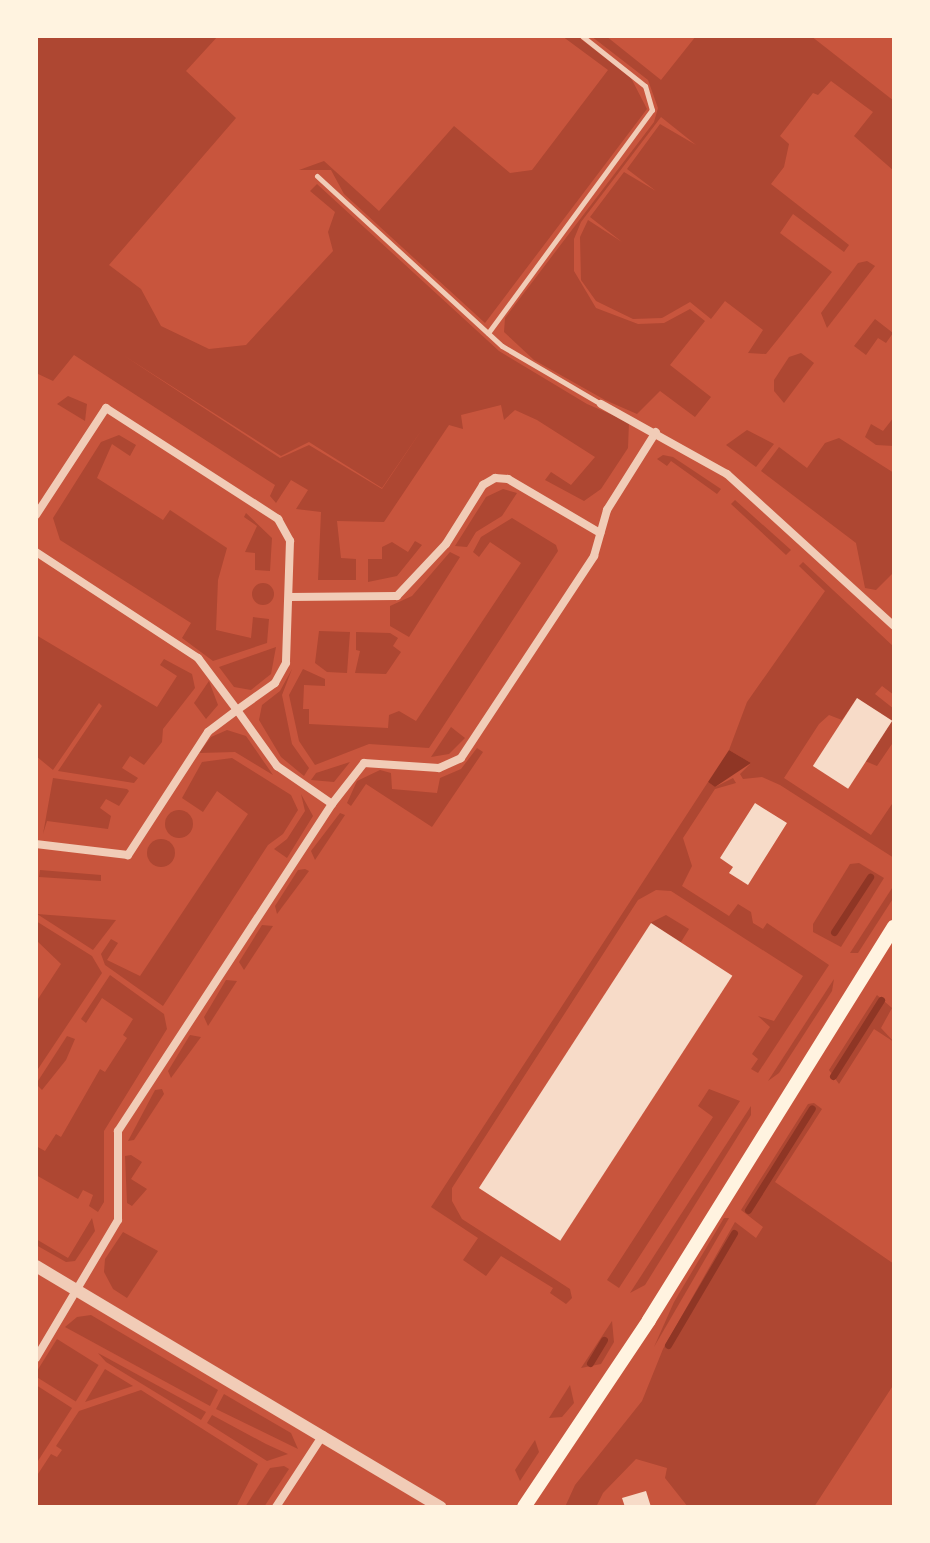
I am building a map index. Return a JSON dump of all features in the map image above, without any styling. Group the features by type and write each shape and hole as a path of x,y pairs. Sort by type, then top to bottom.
{"main road":[{"path":"524,1507 656,1310 894,927"}],"street":[{"path":"601,404 727,474 894,626"},
{"path":"36,515 106,408 278,519 290,541 286,663 275,683 208,732 128,855 36,844"},
{"path":"37,1353 120,1216 118,1131 332,804 364,763 445,768 461,758 594,556 613,499 656,432"},
{"path":"289,597 397,596 413,584 483,485 495,478 508,479 600,533"},
{"path":"36,552 198,658 277,766 332,804"},
{"path":"36,1266 441,1507"},
{"path":"276,1507 323,1435"}],"lane":[{"path":"488,333 652,110 652,98 640,80 582,36"},
{"path":"317,176 520,359 601,404"}],"shaded area":[{"path":"36,36 218,36 186,71 236,118 109,265 141,289 161,326 209,349 246,345 333,251 328,232 335,212 310,191 317,184 499,351 587,404 629,422 628,448 601,489 584,501 545,480 551,472 571,485 595,457 537,420 515,410 504,420 501,405 461,415 463,429 449,425 384,522 337,521 341,558 356,559 356,580 318,580 321,512 296,509 308,490 291,480 276,503 270,496 275,485 74,355 53,381 36,373","holes":["123,355 281,456 309,442 382,488 425,425 382,489 309,445 280,458"]},
{"path":"562,36 577,36 631,78 647,109 485,323 344,194 331,170 299,170 324,161 379,211 454,126 510,173 532,170 608,70"},
{"path":"591,36 606,36 661,80 696,36 811,36 894,101 894,171 854,136 873,112 831,81 818,95 813,93 780,136 789,144 784,167 771,184 849,245 844,252 793,214 780,233 832,272 766,354 748,353 763,330 725,301 711,319 690,302 662,318 633,319 596,301 581,280 580,237 588,220 622,242 590,217 624,172 656,191 627,169 660,124 696,145 661,117 581,222 574,239 574,271 596,308 638,324 664,323 690,309 705,321 670,365 711,397 695,417 660,391 637,414 605,400 534,360 504,332 505,318 654,122 658,108 648,80"},
{"path":"867,261 875,266 827,328 821,313 858,263"},
{"path":"875,319 893,333 886,343 878,338 866,355 854,346"},
{"path":"801,353 814,363 784,403 774,391 774,380 789,357"},
{"path":"68,396 87,404 85,421 57,404"},
{"path":"894,417 894,446 876,445 865,437 871,424 883,431"},
{"path":"747,430 774,444 756,467 726,445"},
{"path":"119,435 136,445 130,456 112,444 97,478 163,520 170,510 227,548 218,580 216,630 251,638 253,617 269,619 267,643 213,661 182,638 191,623 60,540 53,518 101,442"},
{"path":"839,438 894,473 894,572 876,590 865,588 856,543 761,471 779,447 807,468 825,443"},
{"path":"663,455 673,457 721,489 717,494 671,461 667,466 657,459"},
{"path":"503,489 517,493 502,516 476,532 467,547 455,546 486,497"},
{"path":"735,500 791,550 786,555 731,504"},
{"path":"246,513 272,538 270,571 255,570 255,553 245,552 257,526 244,517"},
{"path":"512,518 556,545 558,551 429,748 369,744 315,765 299,741 289,695 303,669 325,679 325,686 304,685 303,709 309,709 309,724 388,728 389,715 399,711 416,721 521,563 490,542 479,557 473,552 481,537"},
{"path":"415,541 422,545 397,576 368,582 368,559 382,559 382,547 392,542 408,552"},
{"path":"450,552 460,557 409,637 390,626 390,606 412,596"},
{"path":"803,562 894,647 894,695 882,686 875,694 894,709 894,741 877,766 865,761 892,721 857,698 842,720 829,715 819,724 784,778 871,835 894,801 894,858 780,785 762,777 743,779 740,774 751,763 729,750 747,702 825,591 799,566"},
{"path":"263,583 271,586 274,594 271,602 263,605 255,602 252,594 255,586"},
{"path":"319,631 350,632 347,673 327,672 315,663"},
{"path":"356,632 390,633 398,638 393,646 401,652 386,674 355,673 360,651 356,650"},
{"path":"36,635 157,707 177,676 160,665 164,659 192,674 195,688 163,729 162,742 144,765 130,756 122,768 138,778 134,783 58,771 102,706 99,703 53,770 36,756"},
{"path":"276,647 271,674 251,690 234,687 219,667"},
{"path":"292,669 282,695 292,744 309,768 304,776 281,757 259,720 262,705 280,691"},
{"path":"209,681 218,705 206,719 194,703"},
{"path":"451,727 465,738 449,754 431,757"},
{"path":"227,730 246,736 273,775 235,752 199,753 211,737"},
{"path":"477,748 483,752 432,827 366,784 351,806 347,803 357,781 380,770 391,773 392,789 437,793 440,778 461,769"},
{"path":"729,750 751,763 715,787 708,782"},
{"path":"232,758 291,795 298,810 283,834 268,845 163,1006 105,965 101,954 111,939 118,943 107,960 140,976 248,814 217,791 203,812 182,798 202,762"},
{"path":"350,762 334,782 311,780 316,773"},
{"path":"53,778 129,791 119,806 106,799 100,808 111,816 108,829 47,821 43,834"},
{"path":"733,778 736,783 715,789 683,838 692,866 682,886 729,916 738,904 751,912 753,923 763,929 767,923 829,965 758,1073 751,1069 758,1059 752,1054 770,1027 758,1016 774,1021 803,976 671,891 656,890 638,900 452,1188 452,1201 462,1219 570,1289 572,1298 566,1304 550,1293 553,1288 501,1256 486,1276 463,1260 478,1238 431,1207 708,782 715,787"},
{"path":"301,794 313,816 287,858 274,849 287,839 305,811"},
{"path":"179,810 189,814 193,824 189,834 179,838 169,834 165,824 169,814"},
{"path":"340,813 345,815 315,860 311,851"},
{"path":"161,839 171,843 175,853 171,863 161,867 151,863 147,853 151,843"},
{"path":"859,863 884,878 841,947 813,932 813,924 850,864"},
{"path":"40,870 101,875 101,881 39,877"},
{"path":"298,870 309,871 277,914 275,906"},
{"path":"894,885 894,897 858,953 850,953"},
{"path":"37,914 116,920 93,950"},
{"path":"666,915 689,929 681,942 650,923"},
{"path":"36,921 92,956 102,973 36,1072 36,1002 61,964 36,940"},
{"path":"262,925 273,926 244,970 239,962"},
{"path":"110,975 164,1014 167,1029 104,1131 104,1202 98,1212 89,1206 93,1195 83,1190 78,1199 36,1175 36,1146 45,1151 56,1134 61,1137 100,1069 105,1072 127,1038 123,1035 133,1019 102,998 86,1023 81,1019"},
{"path":"834,979 832,991 779,1073 768,1081"},
{"path":"226,980 237,981 208,1026 204,1017"},
{"path":"877,995 892,1008 881,1028 894,1042 874,1029 839,1084 829,1070"},
{"path":"190,1035 201,1037 171,1078 168,1071"},
{"path":"67,1036 75,1039 66,1060 42,1090 36,1084"},
{"path":"162,1089 164,1094 134,1140 128,1141 155,1090"},
{"path":"709,1089 740,1101 619,1288 607,1280 713,1117 698,1106"},
{"path":"814,1103 822,1109 775,1182 894,1264 894,1384 814,1507 688,1507 665,1478 667,1468 636,1459 603,1493 596,1507 565,1507 575,1485 642,1401 663,1349 735,1222 756,1238 763,1227 741,1210 808,1104"},
{"path":"751,1106 751,1115 645,1285 630,1293"},
{"path":"131,1155 142,1162 131,1179 147,1189 132,1206 127,1203 125,1156"},
{"path":"92,1218 95,1231 75,1261 66,1262 36,1245 36,1239 68,1258"},
{"path":"724,1218 729,1218 654,1347 674,1302"},
{"path":"123,1232 158,1251 127,1298 113,1289 104,1272 105,1259"},
{"path":"91,1315 218,1390 210,1406 65,1327 77,1317"},
{"path":"612,1321 614,1342 601,1364 581,1368"},
{"path":"57,1339 99,1365 76,1401 36,1377"},
{"path":"98,1353 206,1412 201,1420 106,1362"},
{"path":"105,1369 133,1386 85,1402"},
{"path":"36,1385 72,1408 36,1464"},
{"path":"570,1385 574,1403 562,1417 549,1418"},
{"path":"141,1390 258,1464 236,1507 36,1507 36,1477 51,1454 57,1457 62,1450 56,1446 79,1411"},
{"path":"224,1394 291,1433 298,1449 216,1409"},
{"path":"212,1415 288,1454 267,1461 207,1423"},
{"path":"535,1440 539,1452 520,1481 515,1470"},
{"path":"284,1466 289,1469 264,1507 245,1507 270,1468"}],"building":[{"path":"857,698 892,721 848,789 813,766"},
{"path":"755,803 787,823 748,885 729,873 733,867 720,858"},
{"path":"651,923 732,976 560,1241 479,1188"},
{"path":"646,1491 651,1507 625,1507 622,1498"}],"waterway":[{"path":"834,932 870,877"},
{"path":"833,1076 881,1000"},
{"path":"748,1210 812,1108"},
{"path":"668,1345 734,1233"},
{"path":"590,1363 604,1340"}]}
